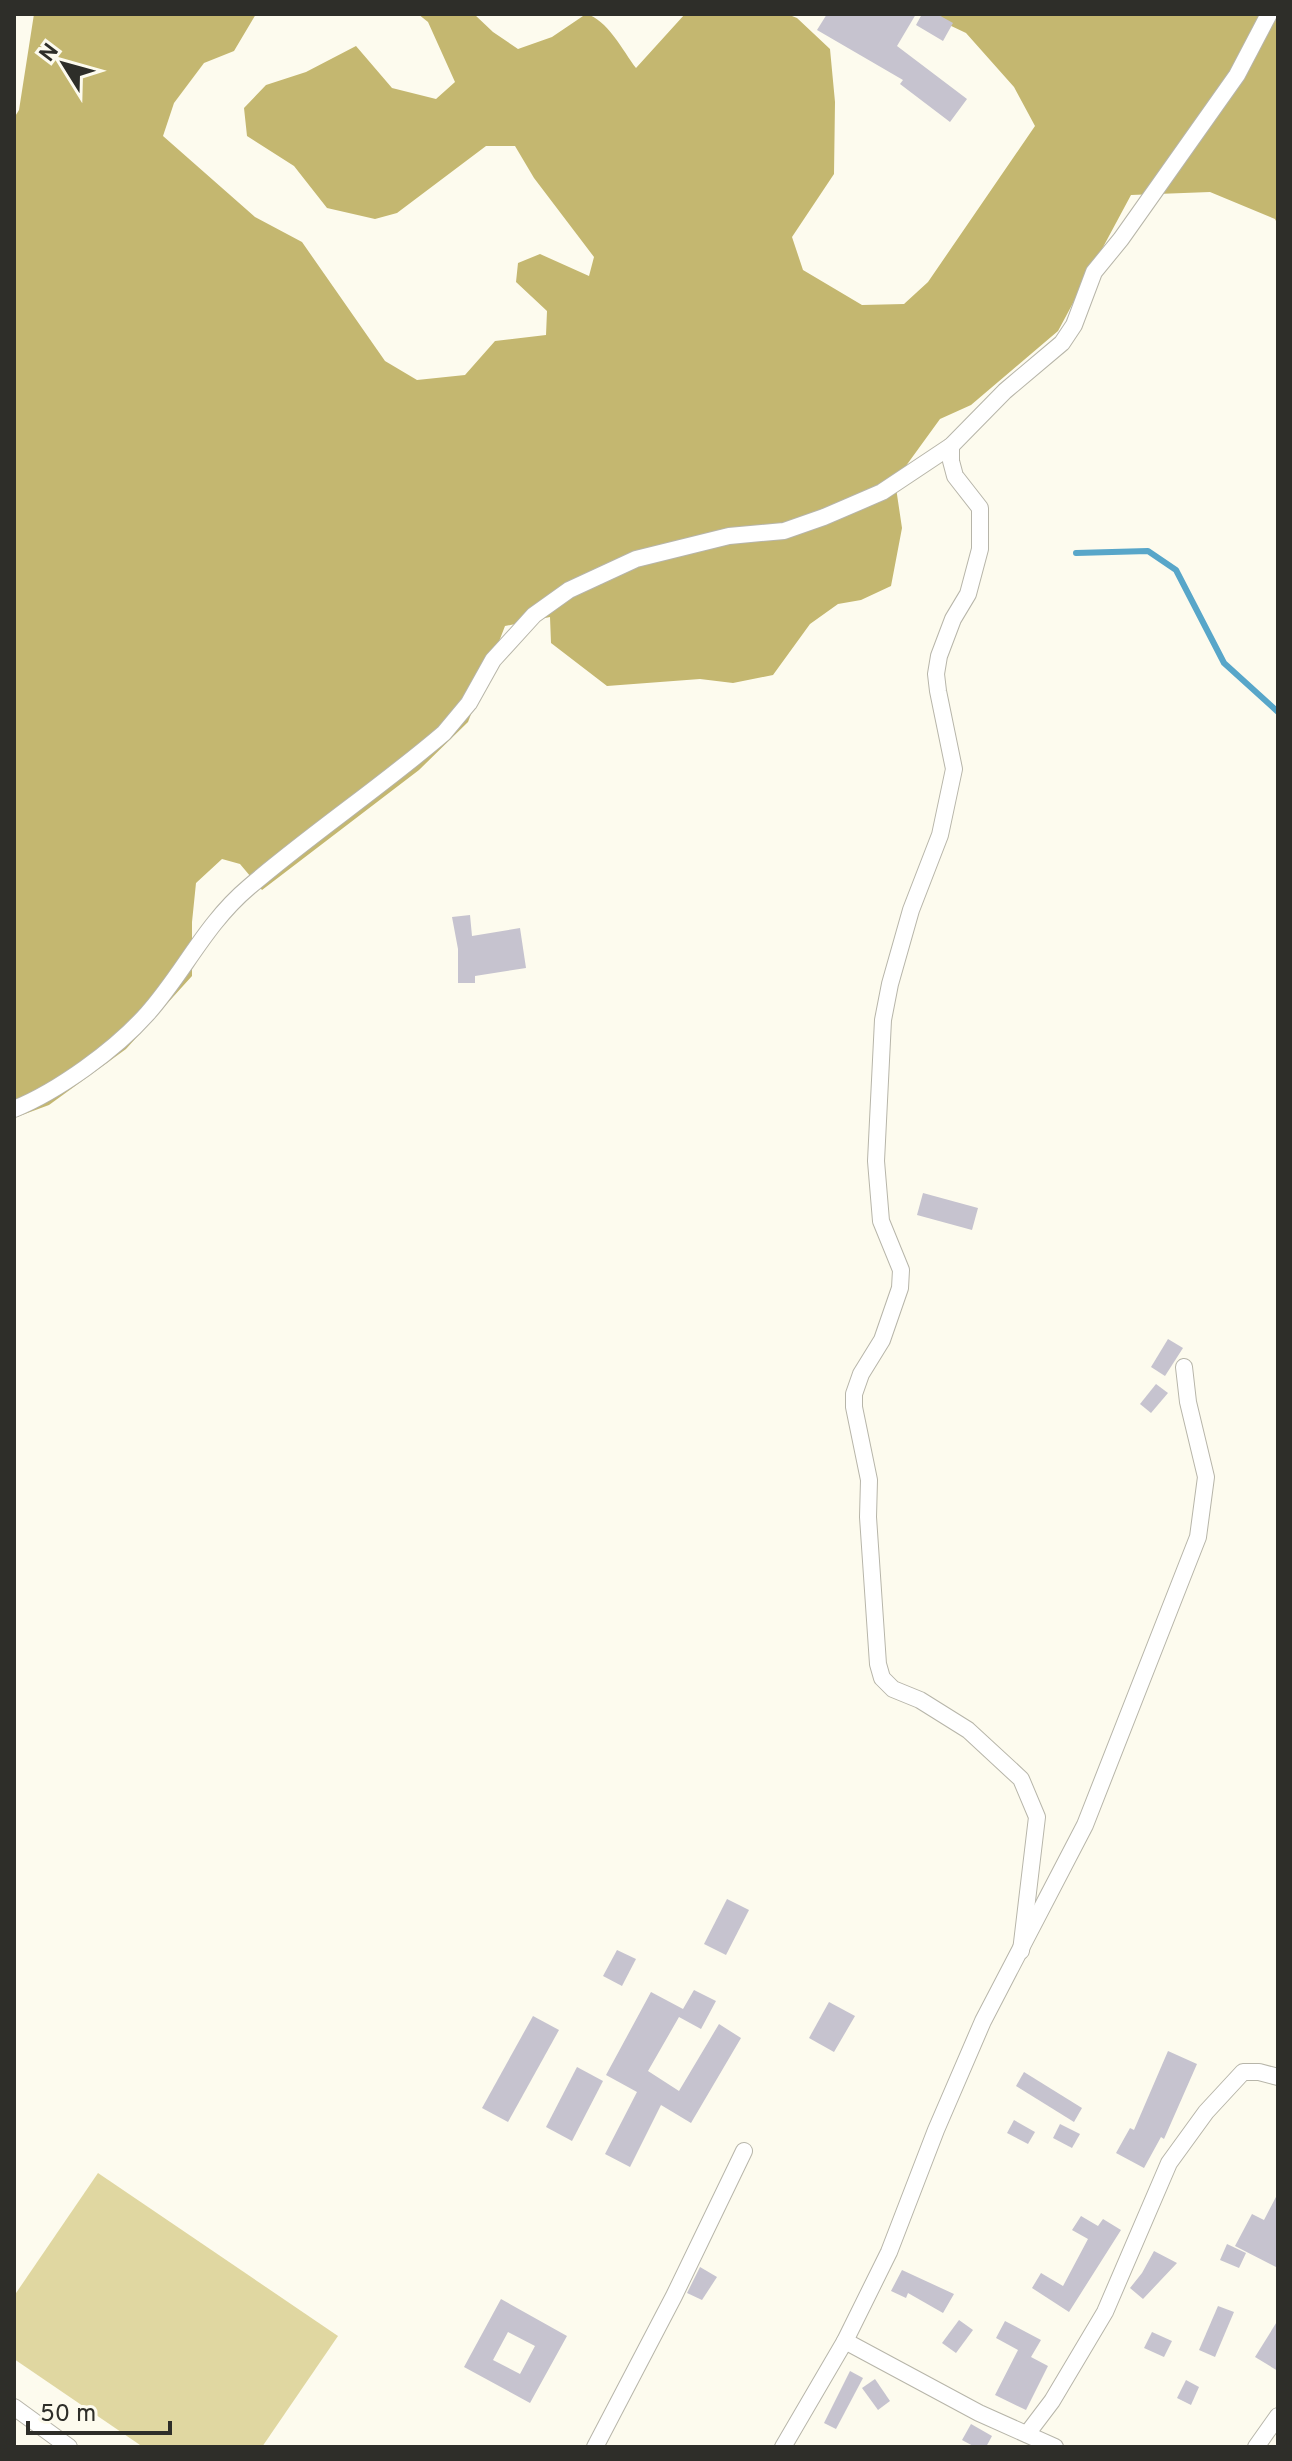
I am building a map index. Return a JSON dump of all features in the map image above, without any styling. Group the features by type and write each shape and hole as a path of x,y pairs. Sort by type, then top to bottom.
{"street":[{"path":"14,1109 37,1099 93,1062 146,1015 215,922 248,888 444,733 469,703 493,660 534,615 569,590 636,559 729,536 784,531 824,517 882,492 951,446 1005,391 1062,343 1074,325 1094,272 1121,239 1237,75 1269,14"},
{"path":"951,446 955,476 980,508 980,549 968,594 953,619 939,656 937,683 954,769 940,835 911,910 883,1020 876,1161 881,1221 901,1270 900,1288 882,1340 861,1374 854,1394 854,1407 869,1480 868,1517 878,1664 882,1678 893,1689 920,1700 968,1730 1021,1779 1037,1817 1021,1951"},
{"path":"783,2447 845,2341 889,2252 936,2130 983,2021 1085,1825 1198,1537 1206,1477 1188,1402 1184,1367"},
{"path":"1027,2434 1052,2401 1105,2312 1169,2163 1206,2112 1243,2072 1278,2077"},
{"path":"595,2447 674,2296 744,2151"},
{"path":"845,2341 979,2413 1055,2447"},
{"path":"14,2407 69,2447"},
{"path":"1256,2447 1278,2416"}],"shaded area":[{"path":"34,14 256,14 234,51 204,63 174,103 163,136 255,217 302,242 385,361 417,380 465,375 495,341 546,335 547,311 516,282 518,263 540,254 589,276 594,257 534,178 515,146 486,146 397,213 375,219 327,208 294,166 247,136 244,108 266,85 306,72 356,46 392,88 436,99 455,82 428,22 418,14 474,14 518,49 552,37 586,14 608,29 636,68 685,14 787,14 797,18 830,49 835,102 834,174 792,237 803,270 862,305 904,304 928,282 1035,126 1014,87 966,33 926,14 1278,14 1278,225 1275,219 1210,192 1131,195 1058,331 971,405 940,419 895,481 902,528 891,586 861,600 838,604 810,624 773,675 733,683 700,679 607,686 551,643 550,617 505,626 468,722 419,770 262,890 240,864 222,859 196,883 192,976 126,1049 49,1105 14,1118 14,118 19,110"},
{"path":"98,2173 338,2336 262,2447 143,2447 14,2359 14,2296"}],"building":[{"path":"827,14 916,14 897,46 967,99 950,122 900,84 903,80 817,30"},
{"path":"922,14 937,14 953,23 943,41 916,25"},
{"path":"470,915 472,936 520,928 526,968 475,976 475,983 458,983 458,949 452,917"},
{"path":"923,1193 978,1208 972,1230 917,1215"},
{"path":"1168,1339 1183,1348 1165,1376 1151,1367"},
{"path":"1156,1384 1168,1393 1151,1413 1140,1404"},
{"path":"727,1899 749,1910 726,1955 704,1944"},
{"path":"617,1950 636,1959 622,1986 603,1976"},
{"path":"694,1990 716,2001 701,2029 679,2017 648,2071 679,2091 719,2024 741,2038 691,2123 661,2105 630,2167 605,2154 637,2092 606,2075 651,1992 683,2009"},
{"path":"829,2002 855,2016 834,2052 809,2038"},
{"path":"533,2016 559,2030 508,2122 482,2108"},
{"path":"1168,2051 1197,2064 1164,2139 1161,2137 1144,2168 1116,2153 1130,2128 1134,2130"},
{"path":"577,2067 603,2081 572,2141 546,2127"},
{"path":"1024,2072 1082,2108 1074,2122 1016,2086"},
{"path":"1014,2120 1035,2132 1028,2144 1007,2133"},
{"path":"1060,2124 1080,2134 1072,2148 1053,2138"},
{"path":"1278,2193 1278,2268 1235,2246 1252,2214 1264,2220"},
{"path":"1081,2216 1098,2226 1103,2219 1121,2230 1069,2312 1032,2288 1041,2273 1063,2286 1088,2239 1072,2230"},
{"path":"1227,2244 1246,2253 1239,2268 1220,2260"},
{"path":"1154,2251 1177,2263 1143,2299 1130,2288"},
{"path":"700,2267 717,2277 702,2300 687,2293"},
{"path":"902,2270 954,2294 943,2313 908,2293 906,2298 891,2291"},
{"path":"501,2299 567,2336 530,2403 464,2367","holes":["508,2332 535,2346 520,2374 493,2360"]},
{"path":"1218,2306 1234,2312 1215,2357 1199,2350"},
{"path":"959,2320 973,2330 956,2353 942,2343"},
{"path":"1278,2320 1278,2371 1255,2357"},
{"path":"1005,2321 1041,2340 1031,2357 1048,2366 1026,2410 995,2395 1018,2350 996,2338"},
{"path":"1152,2332 1172,2341 1164,2357 1144,2348"},
{"path":"850,2371 863,2378 836,2429 824,2423"},
{"path":"875,2379 890,2401 878,2410 862,2388"},
{"path":"1186,2380 1199,2387 1191,2405 1177,2398"},
{"path":"971,2424 992,2436 986,2447 975,2447 962,2440"}],"waterway":[{"path":"1076,553 1148,551 1176,570 1224,663 1278,712"}]}
